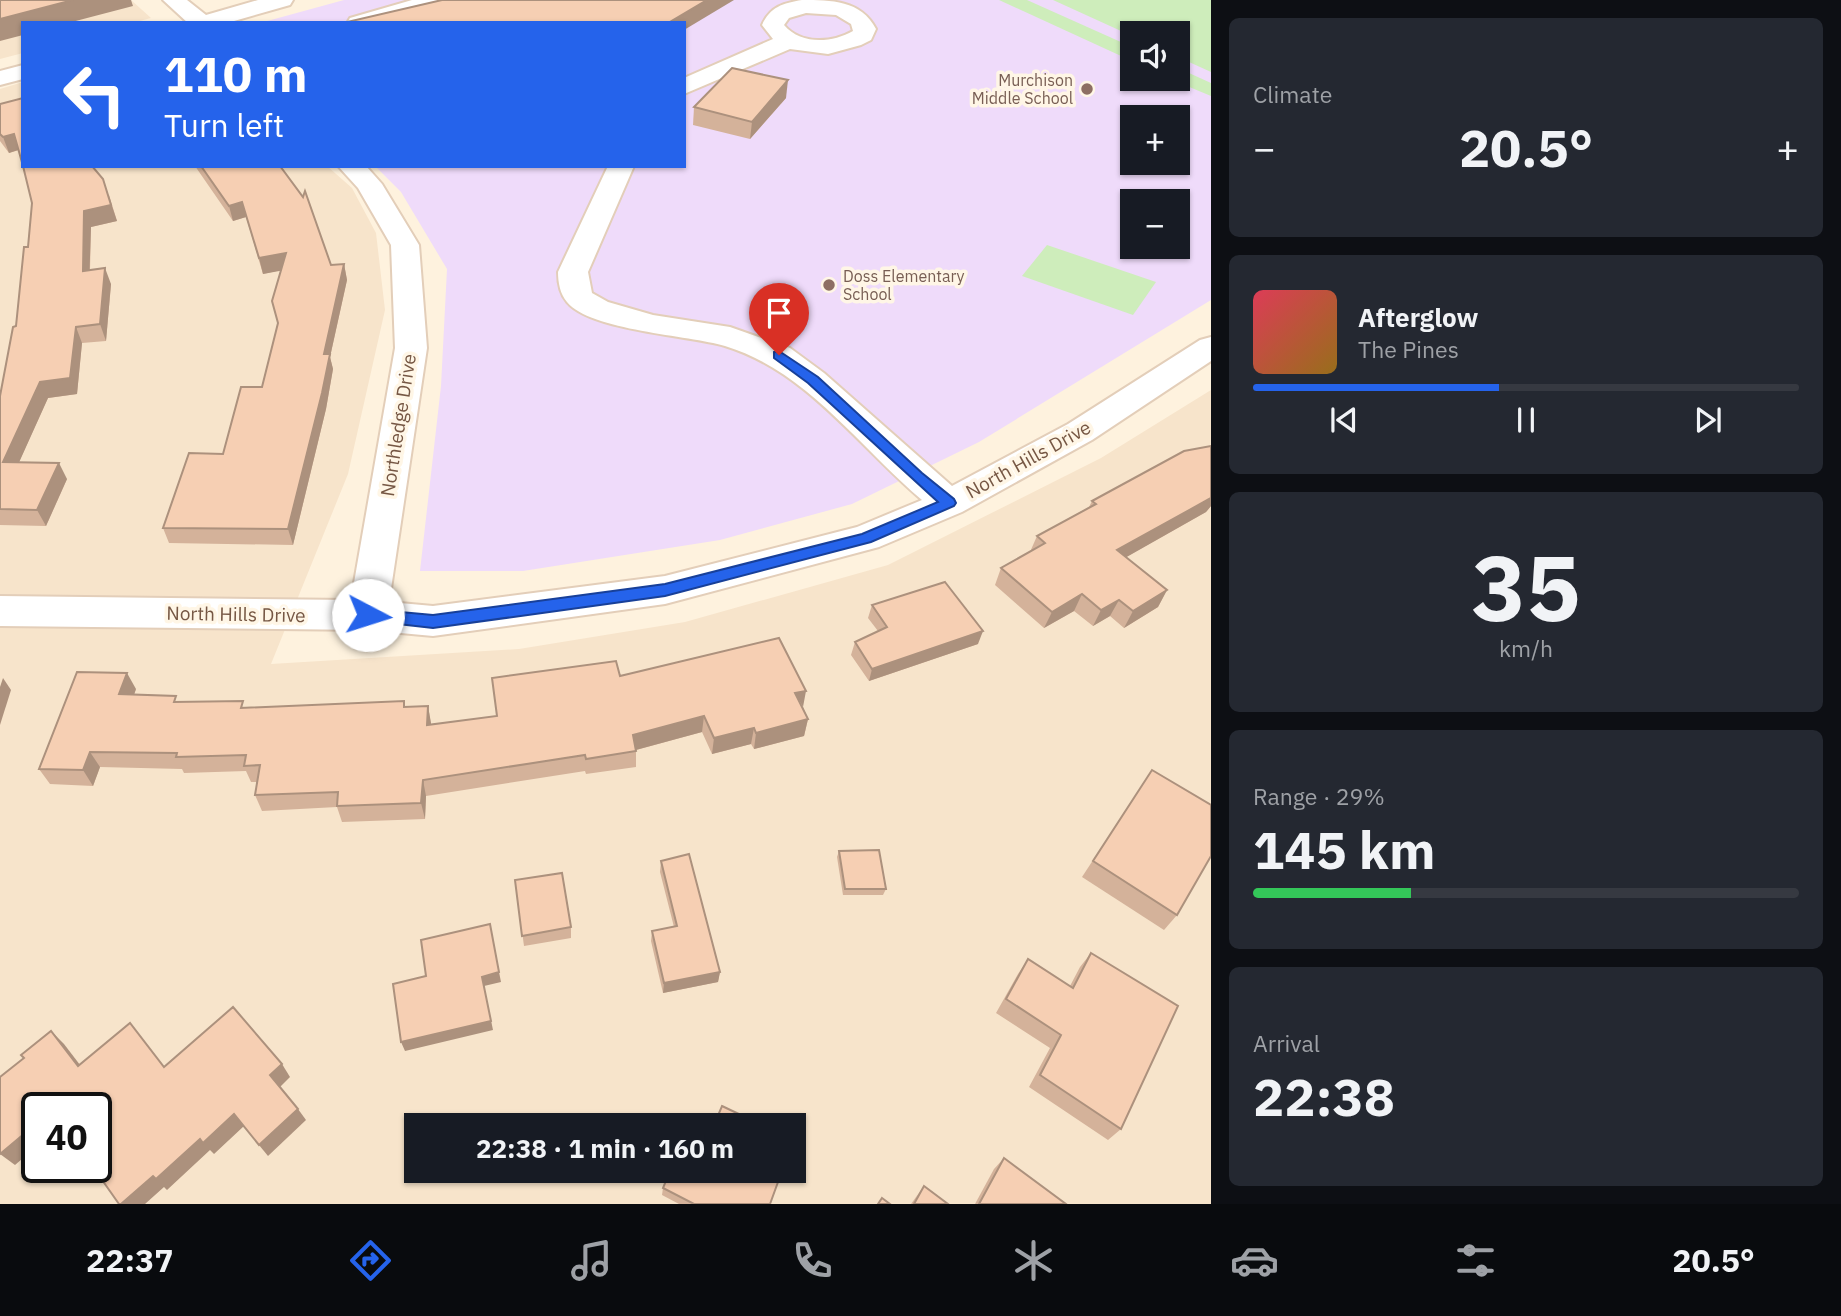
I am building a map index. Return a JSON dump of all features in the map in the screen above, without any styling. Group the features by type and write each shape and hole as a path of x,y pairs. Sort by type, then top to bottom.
{"street":[{"path":"174,0 200,21"},
{"path":"209,21 282,0"},
{"path":"365,21 436,0"},
{"path":"785,4 834,8 857,16 865,29 855,41 844,45 813,46 790,40 776,32 773,25 785,4"},
{"path":"686,87 790,40"},
{"path":"0,78 21,73"},
{"name":"Northledge Drive","path":"353,168 369,184 405,245 411,348 368,615"},
{"path":"620,168 573,272 573,283 579,298 597,309 651,324 730,337 779,355 813,380 917,477 949,503"},
{"name":"North Hills Drive","path":"0,611 368,615 433,621 665,590 866,538 949,503 1080,432 1211,348"}],"shaded area":[{"path":"0,0 131,0 151,18 140,21 21,21 21,54 0,59"},
{"name":"Doss Elementary School","path":"344,0 1211,0 1211,300 979,442 852,504 720,540 523,571 420,571 441,386 447,269 401,192 377,168 686,168 686,21 267,21"},
{"path":"21,83 21,168 329,168 352,188 376,233 385,310 348,474 271,664 519,649 685,622 888,565 1101,458 1211,390 1211,1204 0,1204 0,89"}],"green space":[{"path":"999,0 1027,0 1120,42 1120,55"},
{"path":"1053,0 1211,0 1211,72 1190,62 1190,21 1120,21 1120,31"},
{"path":"1190,73 1211,83 1211,96 1190,87"},
{"path":"1047,245 1156,282 1133,315 1022,276"}],"building":[{"path":"0,0 73,0 0,19"},
{"path":"442,0 707,0 671,21 351,21"},
{"path":"732,68 788,80 752,122 694,107"},
{"path":"21,99 21,159 14,134 3,137 0,134 0,104"},
{"path":"23,168 94,168 103,179 111,205 84,211 83,271 105,268 100,324 76,327 70,378 40,382 3,462 59,463 37,510 0,509 0,396 13,327 16,326 24,247 28,247 32,203"},
{"path":"202,168 281,168 303,197 305,191 331,265 344,264 324,354 330,354 288,529 163,528 189,453 223,454 241,387 262,387 278,323 272,301 286,253 259,258 242,202 229,206"},
{"path":"1211,446 1211,498 1117,550 1167,590 1133,611 1119,600 1101,610 1082,594 1052,612 1001,568 1045,543 1037,536 1096,504 1092,501 1184,451"},
{"path":"945,582 983,631 872,669 855,642 887,627 872,605"},
{"path":"779,638 806,691 795,693 808,719 756,733 754,728 714,738 704,716 633,735 636,751 586,759 585,755 423,780 421,803 337,806 338,792 255,795 260,765 244,766 246,755 176,757 177,753 90,752 83,770 39,769 77,672 127,673 119,694 176,696 174,702 243,701 241,708 404,701 404,707 428,706 427,725 497,716 492,678 616,661 620,676"},
{"path":"1152,770 1211,805 1211,856 1177,915 1093,861"},
{"path":"879,850 886,889 845,889 839,851"},
{"path":"689,854 720,972 664,983 652,931 677,926 661,861"},
{"path":"562,873 571,927 522,936 515,880"},
{"path":"490,924 499,972 482,977 491,1021 401,1042 393,984 426,976 421,940"},
{"path":"1091,953 1178,1006 1121,1129 1040,1075 1061,1035 1006,999 1028,959 1073,988"},
{"path":"233,1007 282,1064 270,1075 298,1109 259,1145 234,1114 203,1143 200,1139 156,1179 153,1176 121,1204 104,1183 112,1183 112,1092 21,1092 21,1136 0,1154 0,1077 24,1058 21,1055 51,1031 78,1066 130,1023 164,1067"},
{"path":"722,1106 737,1113 719,1113"},
{"path":"1004,1158 1066,1204 979,1204"},
{"path":"665,1183 778,1183 770,1204 694,1204 663,1188"},
{"path":"924,1186 948,1204 914,1204"},
{"path":"882,1198 890,1204 878,1204"}],"place":[{"name":"Murchison Middle School","path":"1087,89"},
{"name":"Doss Elementary School","path":"829,285"}],"route":[{"path":"368,615 433,621 665,590 866,538 949,503 917,477 813,380 779,355"}]}
